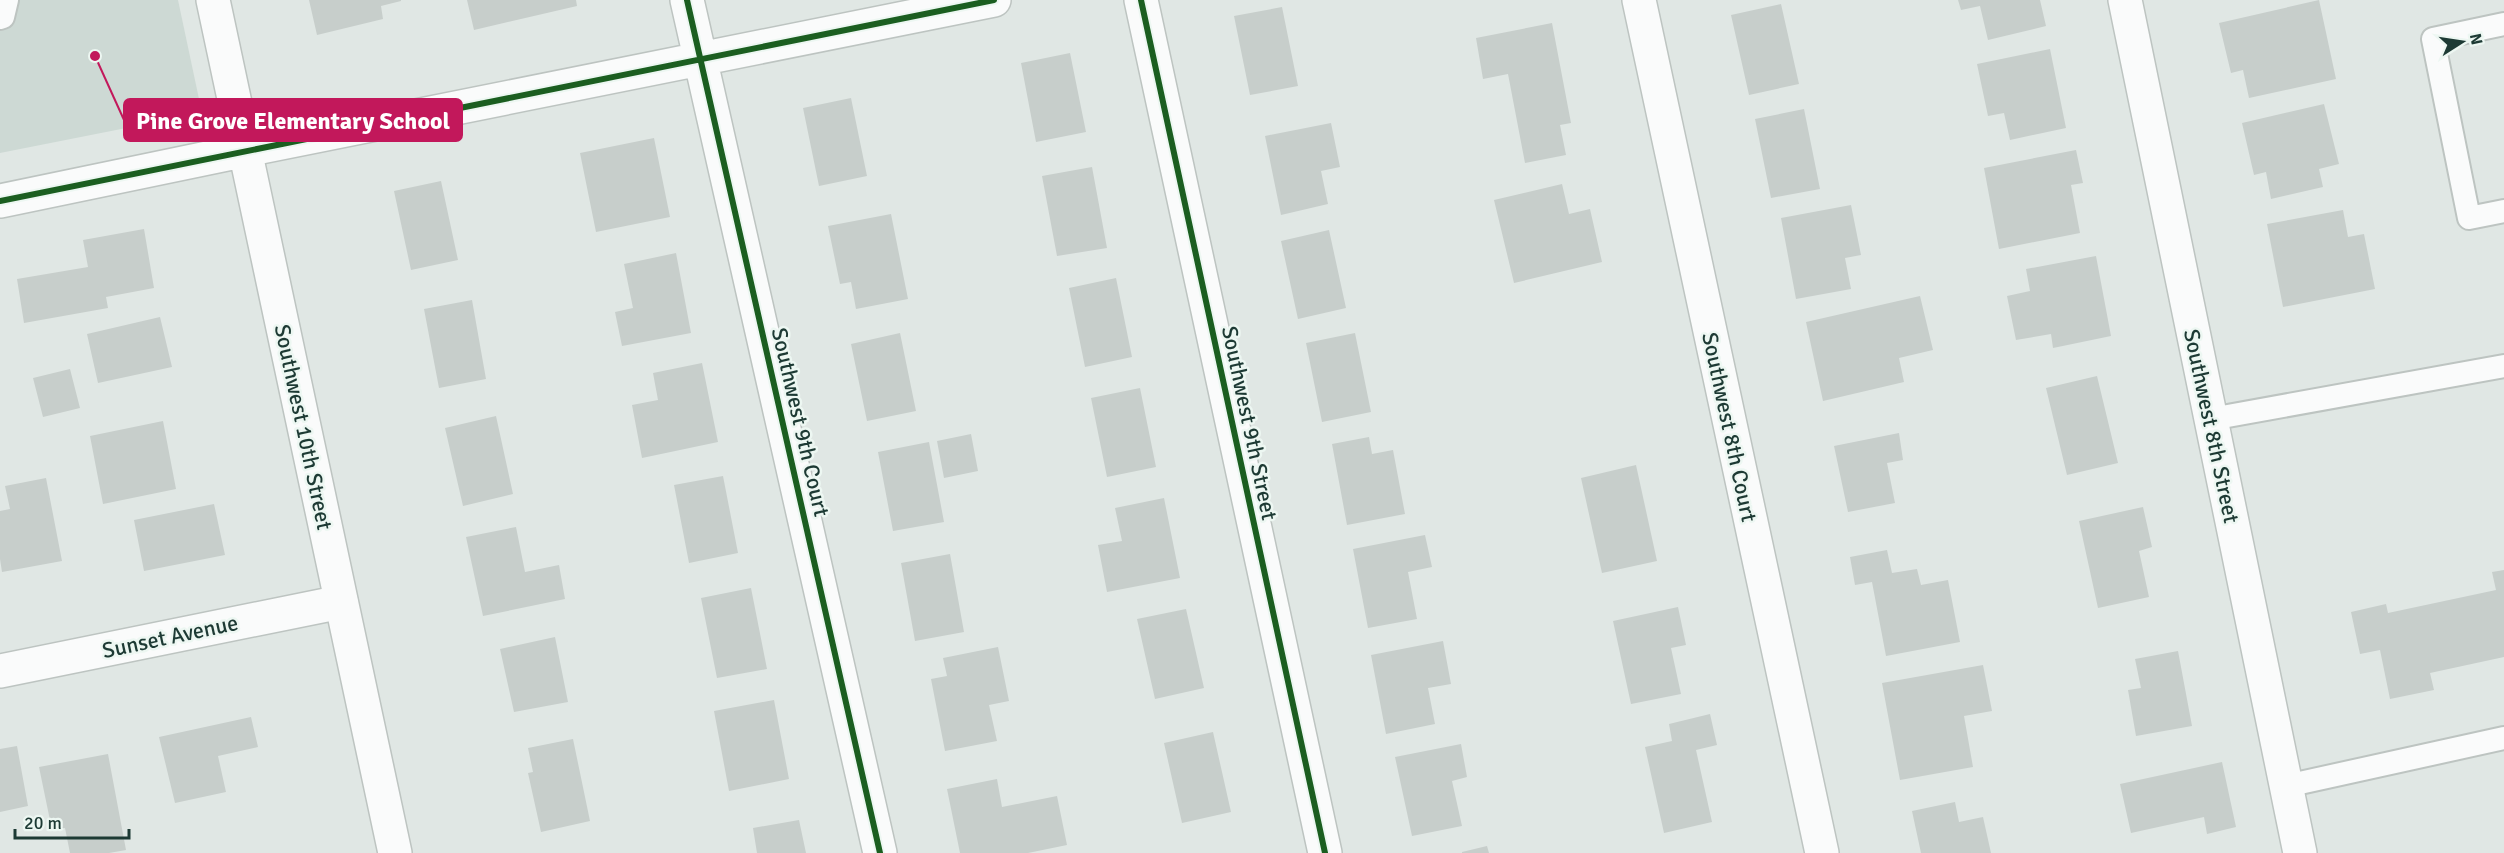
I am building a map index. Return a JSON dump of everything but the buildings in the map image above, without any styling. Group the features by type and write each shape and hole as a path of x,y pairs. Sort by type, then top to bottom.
{"street":[{"name":"Southwest 10th Street","path":"213,0 395,853"},
{"name":"Southwest 9th Court","path":"687,0 880,853"},
{"path":"0,201 994,0"},
{"name":"Southwest 9th Street","path":"1141,0 1325,853"},
{"name":"Southwest 8th Court","path":"1639,0 1822,853"},
{"name":"Southwest 8th Street","path":"2125,0 2300,853"},
{"name":"Sunset Avenue","path":"0,671 341,602"}],"lane":[{"path":"0,18 3,17 7,0"},
{"path":"2504,24 2433,39 2469,218 2504,211"},
{"path":"2211,418 2504,366"},
{"path":"2286,786 2504,738"}],"shaded area":[{"path":"0,0 178,0 202,113 0,153"}],"cycle path":[{"path":"687,0 880,853"},
{"path":"0,201 994,0"},
{"path":"1141,0 1325,853"}],"place":[{"name":"Pine Grove Elementary School","path":"95,56"}]}
